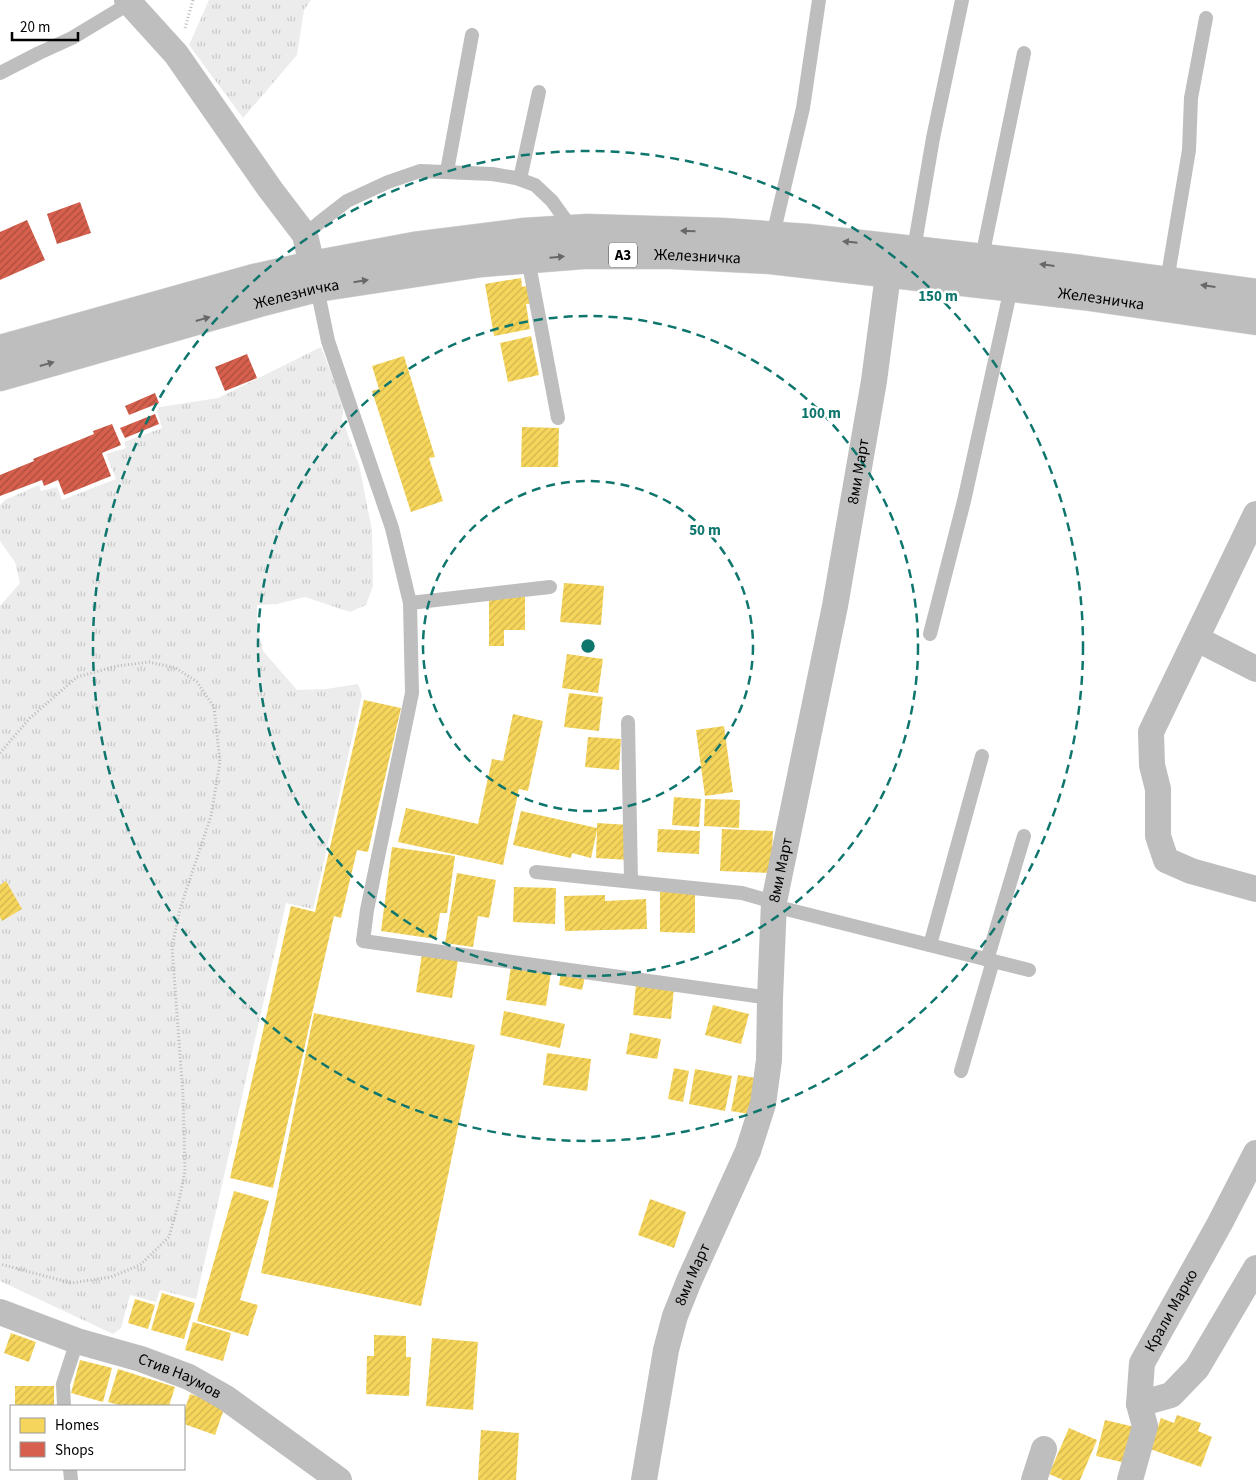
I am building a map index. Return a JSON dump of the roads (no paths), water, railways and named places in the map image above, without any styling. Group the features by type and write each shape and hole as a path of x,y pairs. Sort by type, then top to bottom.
{"main road":[{"name":"Железничка","path":"0,377 260,303 314,277 414,246 524,232 572,229 658,230 773,236 903,248 1256,293"},
{"name":"Железничка","path":"0,349 254,278 314,277 472,265 583,254 671,255 770,260 1083,296 1256,321"}],"street":[{"path":"128,2 176,54 270,189 306,236 314,277"},
{"name":"8ми Март","path":"644,1480 666,1350 675,1316 748,1151 763,1104 769,1060 774,904 836,606 874,381 889,274 903,248"},
{"path":"1256,514 1151,732 1152,765 1158,789 1158,836 1166,860 1191,871 1256,889"},
{"path":"1197,639 1256,670"},
{"name":"Крали Марко","path":"1130,1480 1145,1426 1139,1404 1142,1363 1220,1223 1256,1153"},
{"path":"1139,1404 1171,1395 1197,1368 1256,1268"},
{"name":"Стив Наумов","path":"0,1312 77,1341 141,1359 189,1377 226,1398 339,1480"},
{"path":"1034,1480 1044,1449"}],"lane":[{"path":"773,236 802,108 819,0"},
{"path":"903,248 932,138 962,0"},
{"path":"0,73 39,52 72,38 128,2"},
{"path":"1167,281 1189,150 1191,98 1206,18"},
{"path":"447,171 472,35"},
{"path":"982,258 1024,52"},
{"path":"520,179 539,92"},
{"path":"306,236 320,222 347,201 388,182 420,171 492,174 520,179 535,185 552,201 572,229"},
{"path":"528,259 558,418"},
{"path":"314,277 328,341 392,528 410,603 412,693 367,910 363,941 770,998"},
{"path":"930,634 964,500 1011,288"},
{"path":"410,603 550,587"},
{"path":"628,722 631,882"},
{"path":"930,945 982,756"},
{"path":"961,1071 1024,836"},
{"path":"536,872 742,893 774,904 1029,970"},
{"path":"64,1405 64,1384 77,1341"}]}
